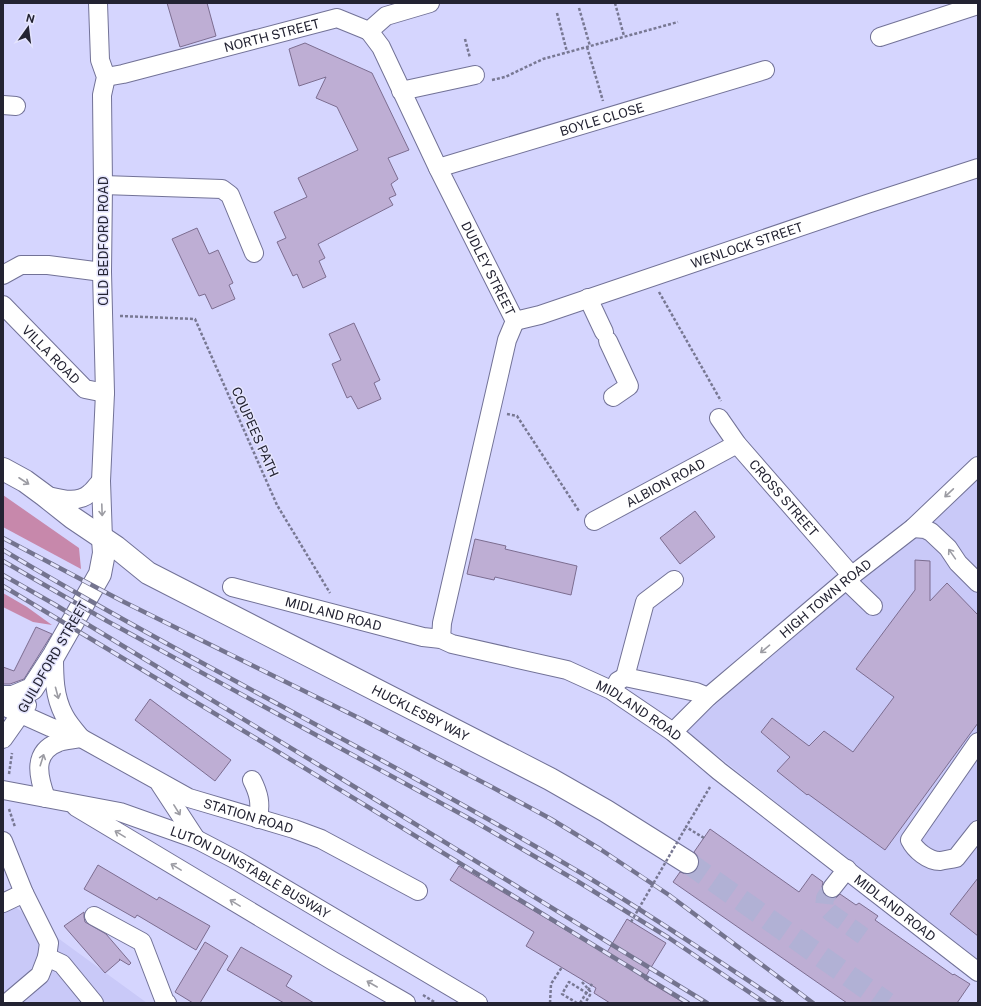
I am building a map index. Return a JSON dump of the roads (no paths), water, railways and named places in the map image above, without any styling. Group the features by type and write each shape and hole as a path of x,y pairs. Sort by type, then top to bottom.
{"highway":[{"name":"HUCKLESBY WAY","path":"3,468 25,481 148,573 550,779 606,811 687,862"},
{"name":"GUILDFORD STREET","path":"32,689 100,574 104,553 103,539"},
{"name":"HUCKLESBY WAY","path":"100,574 114,570 128,569 148,573"},
{"path":"3,697 13,697 32,689"}],"street":[{"name":"OLD BEDFORD ROAD","path":"98,3 100,60 106,77 102,94 102,272 105,393 101,481 103,539"},
{"path":"369,31 386,16 430,3"},
{"path":"880,37 978,5"},
{"name":"NORTH STREET","path":"106,77 123,74 337,18 369,31"},
{"name":"DUDLEY STREET","path":"369,31 381,47 438,168 515,321 507,340 442,623 441,638"},
{"name":"BOYLE CLOSE","path":"438,168 765,70"},
{"path":"401,91 475,75"},
{"name":"WENLOCK STREET","path":"515,321 540,315 978,168"},
{"path":"103,185 222,189 230,194 254,253"},
{"path":"3,275 21,265 48,265 102,272"},
{"path":"588,298 629,386 613,397"},
{"name":"VILLA ROAD","path":"3,305 84,389 105,393"},
{"name":"CROSS STREET","path":"719,418 737,444 873,606"},
{"name":"ALBION ROAD","path":"594,521 737,444"},
{"name":"HIGH TOWN ROAD","path":"673,732 708,697 849,578 913,528 978,466"},
{"path":"44,495 64,500 74,500 89,495 101,481"},
{"path":"913,528 925,529 931,532 948,548 958,563 978,583"},
{"path":"625,677 645,602 674,580"},
{"name":"MIDLAND ROAD","path":"232,587 423,637 441,638 452,644 567,670 611,690 673,732 719,771 978,972"},
{"name":"STATION ROAD","path":"54,654 54,682 57,695 64,716 81,738"},
{"path":"611,690 618,681 625,677 696,692 708,697"},
{"name":"GUILDFORD STREET","path":"3,739 28,702 32,689"},
{"name":"STATION ROAD","path":"3,706 81,738 189,798 294,829 321,839 418,892"},
{"path":"46,798 39,778 40,762 46,749 59,742 81,738"},
{"path":"978,742 910,840 913,847 927,857 939,861 956,858 978,830"},
{"path":"252,780 258,792 260,806 258,819"},
{"path":"158,781 196,839"},
{"name":"LUTON DUNSTABLE BUSWAY","path":"3,790 120,812 196,839 238,861 478,1003"},
{"path":"66,801 406,1003"},
{"path":"3,841 24,893 49,943 47,957 40,975 7,1003"},
{"path":"832,888 847,869"},
{"path":"3,903 24,893"},
{"path":"94,916 142,942 167,1003"},
{"path":"47,957 62,964 94,1003"}],"tunnel":[{"path":"687,862 887,1003"},
{"path":"832,888 825,898 824,906 831,913 863,936"}],"railway":[{"path":"3,538 122,601 363,720 551,819 600,849 669,895 813,1003"},
{"path":"3,550 146,632 509,831 632,904 782,1003"},
{"path":"3,561 107,621 472,820 577,881 669,938 765,1003"},
{"path":"3,575 54,604 332,773 707,1003"},
{"path":"3,586 262,742 688,1003"}]}
